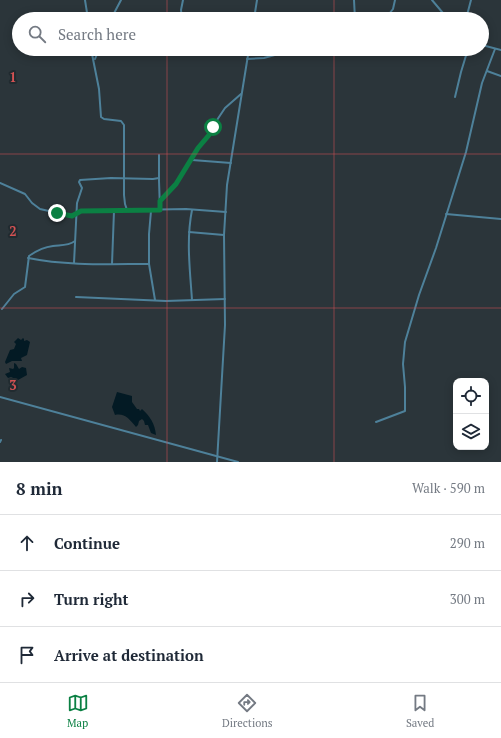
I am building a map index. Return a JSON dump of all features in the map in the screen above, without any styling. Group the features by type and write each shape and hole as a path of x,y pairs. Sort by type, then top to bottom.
{"street":[{"path":"85,0 87,12"},
{"path":"115,12 121,0"},
{"path":"181,12 183,0"},
{"path":"255,12 257,0"},
{"path":"354,0 354,12"},
{"path":"391,12 393,9 395,0"},
{"path":"432,0 442,12"},
{"path":"468,12 471,0"},
{"path":"489,47 501,50"},
{"path":"376,422 405,411 405,342 466,152 480,90 495,49"},
{"path":"93,56 99,89 101,117 104,119 121,121 124,125 125,204 128,210"},
{"path":"94,60 96,56"},
{"path":"217,462 223,377 225,299 224,235 231,162 248,56"},
{"path":"247,60 271,56"},
{"path":"455,98 466,56"},
{"path":"486,71 501,76"},
{"path":"160,201 176,184 186,166 209,135 225,108 242,93"},
{"path":"159,155 160,210"},
{"path":"191,160 231,162"},
{"path":"74,263 77,203 82,191 79,182 80,180 111,178 159,178"},
{"path":"0,183 25,194 40,209 71,216 81,211 114,212 128,210 192,210 226,212"},
{"path":"192,210 189,232 192,300"},
{"path":"151,211 148,234 149,264 155,300"},
{"path":"112,264 114,212"},
{"path":"446,214 501,219"},
{"path":"189,232 224,235"},
{"path":"28,258 39,250 68,244 75,241"},
{"path":"28,258 44,261 74,263 149,264"},
{"path":"2,309 14,294 25,287 28,258"},
{"path":"76,297 155,300 225,299"},
{"path":"0,397 238,462"}],"water":[{"path":"18,338 21,340 23,338 24,341 27,340 30,342 27,355 21,358 22,361 12,361 6,364 5,362 10,350 14,349 16,344 14,342"},
{"path":"14,363 19,369 22,367 26,368 27,375 18,380 11,377 8,378 5,374 10,372 9,368 14,368"},
{"path":"117,392 132,396 132,402 137,409 140,411 142,409 152,420 156,435 151,433 148,425 145,425 142,419 136,427 124,416 115,415 112,407"}],"route":[{"path":"57,213 72,216 81,211 114,212 128,210 160,210 160,201 174,188 182,172 198,148 209,135 213,127"}]}
